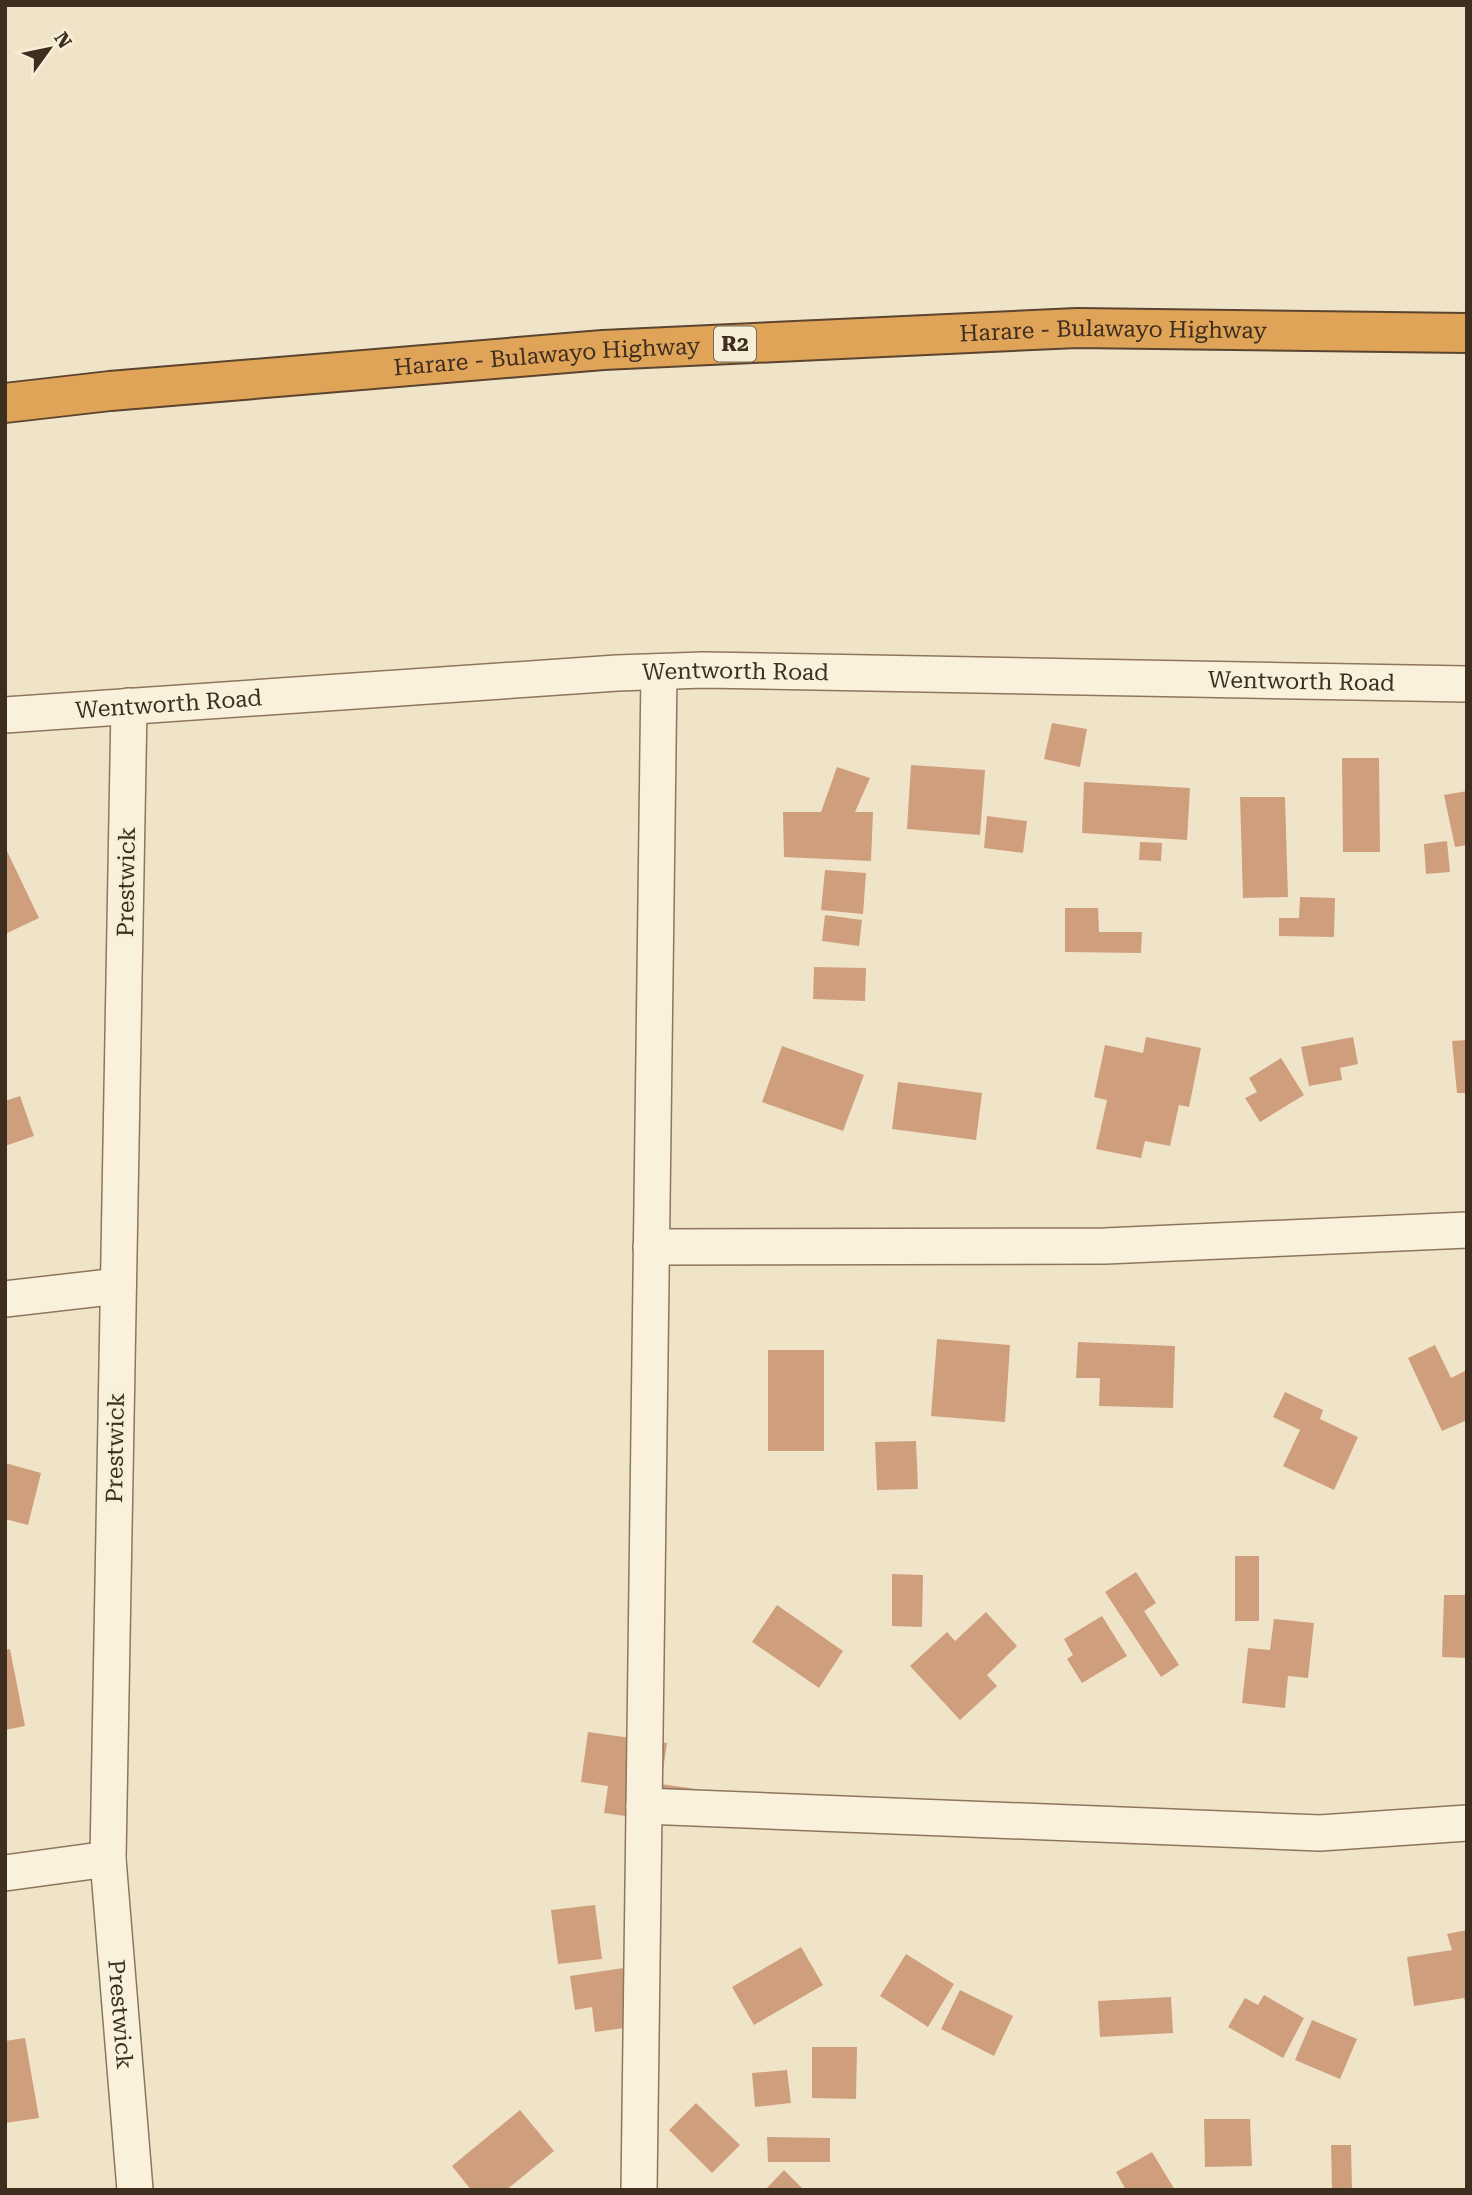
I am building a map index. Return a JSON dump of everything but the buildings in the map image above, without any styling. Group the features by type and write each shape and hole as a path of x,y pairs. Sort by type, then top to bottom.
{"highway":[{"name":"Harare - Bulawayo Highway","path":"5,402 631,348 1077,328 1467,333"}],"street":[{"name":"Wentworth Road","path":"5,715 617,673 703,670 1467,684"},
{"path":"639,2190 659,673"},
{"name":"Prestwick","path":"129,706 108,1859 135,2190"},
{"path":"651,1247 1105,1246 1467,1230"},
{"path":"5,1300 118,1286"},
{"path":"644,1806 1320,1833 1467,1823"},
{"path":"5,1873 108,1859"}]}
